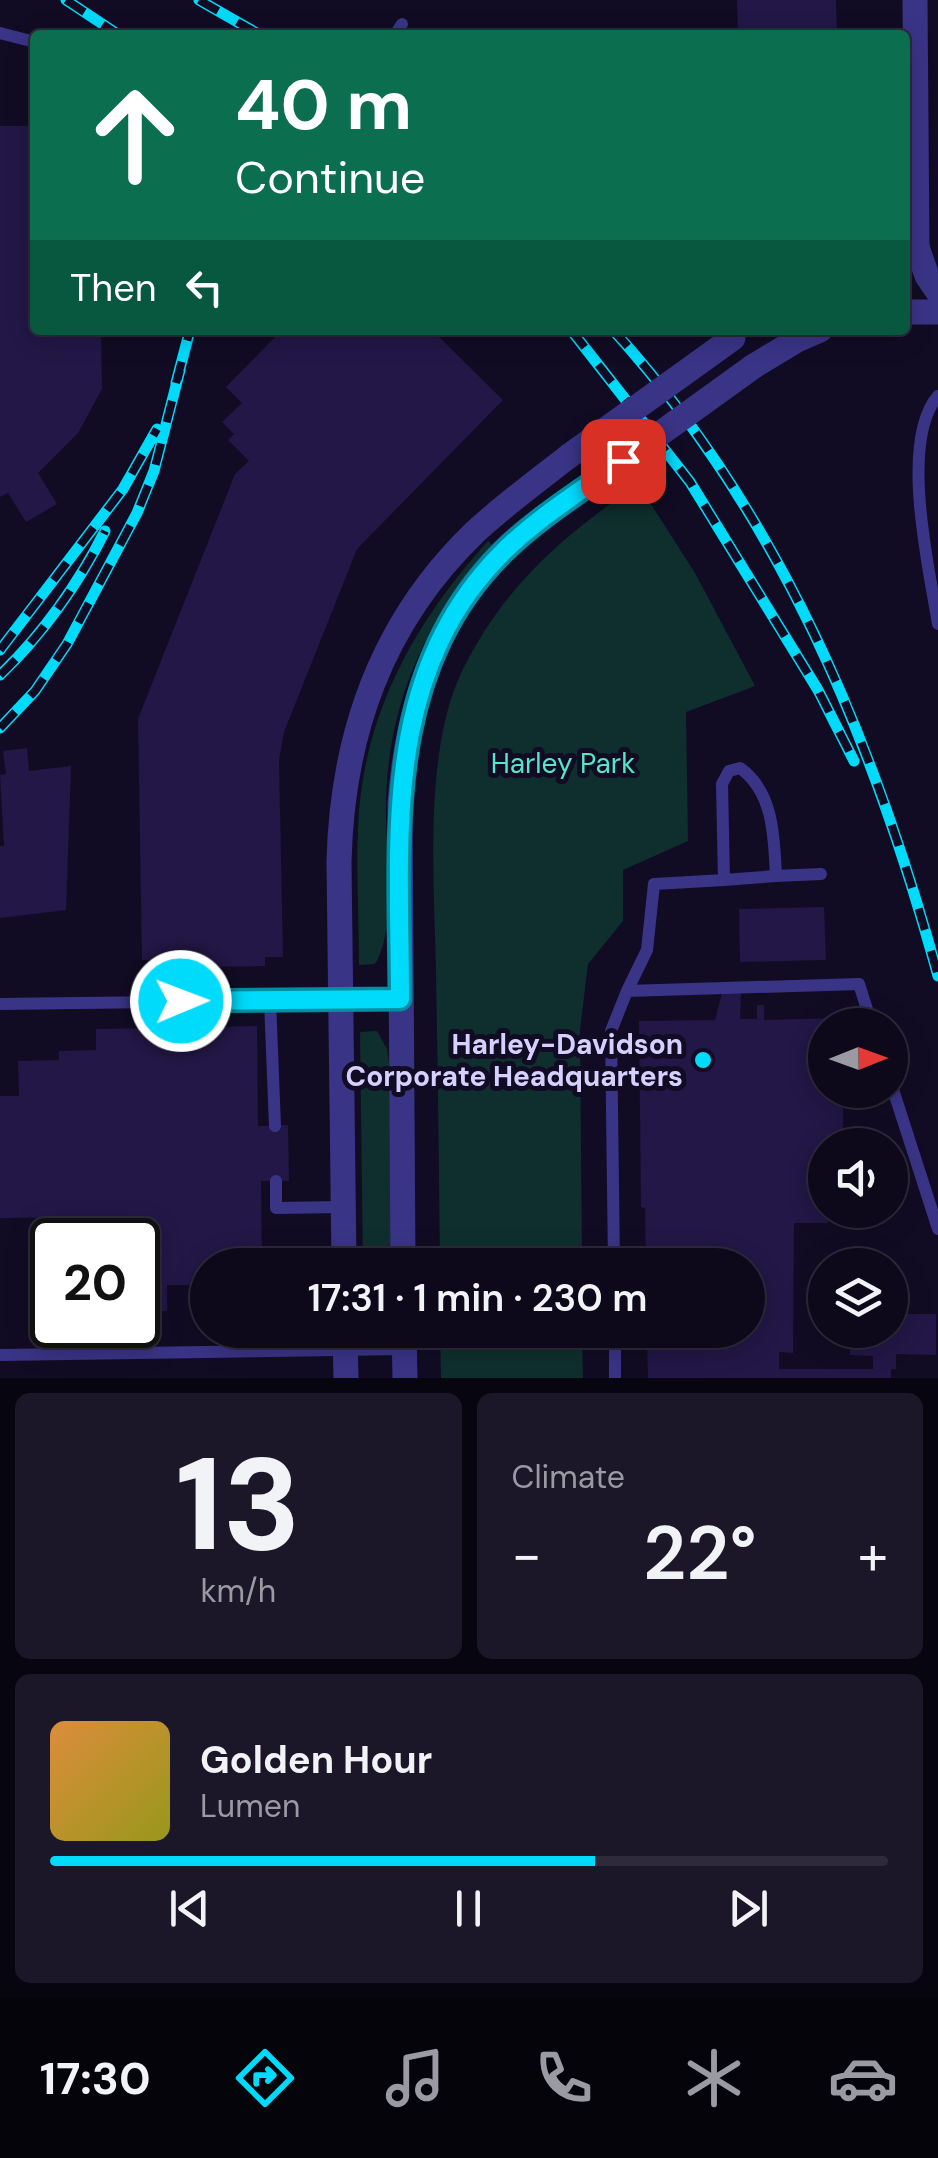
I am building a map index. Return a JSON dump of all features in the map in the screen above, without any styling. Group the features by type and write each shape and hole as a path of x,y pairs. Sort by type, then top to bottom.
{"street":[{"path":"915,0 920,248 927,276 938,292"},
{"path":"910,312 938,312"},
{"path":"344,1248 340,820 349,753 371,686 406,619 448,562 495,514 738,335"},
{"path":"404,1248 400,803 406,739 423,677 448,623 480,577 528,530 754,366 810,335"},
{"path":"345,1348 346,1378"},
{"path":"405,1348 405,1378"}],"lane":[{"path":"0,33 30,41"},
{"path":"938,396 919,434 921,516 938,624"},
{"path":"724,880 722,784 729,771 740,768 752,777 773,822 776,876"},
{"path":"614,1248 611,1032 647,950 654,884 822,874"},
{"path":"180,960 181,1001"},
{"path":"627,990 859,984 867,1008"},
{"path":"0,1004 400,999"},
{"path":"270,1000 275,1126"},
{"path":"899,1108 938,1229"},
{"path":"276,1181 276,1208 343,1207"},
{"path":"0,1355 190,1347"},
{"path":"615,1348 615,1378"}],"green space":[{"name":"Harley Park","path":"638,484 695,573 755,686 686,712 688,841 623,870 623,921 588,964 580,1030 582,1248 440,1248 433,861 441,739 463,669 498,612 538,564"},
{"path":"488,541 492,545 446,605 428,637 400,705 387,779 387,927 377,961 359,965 358,827 370,746 397,672 416,638 437,604"},
{"path":"377,1031 387,1049 391,1077 393,1248 363,1248 360,1032"},
{"path":"440,1348 582,1348 583,1378 441,1378"}],"building":[{"path":"737,0 836,0 837,30 738,30"},
{"path":"0,126 30,126 30,335 101,335 102,389 78,433 38,473 57,504 26,522 8,493 0,497"},
{"path":"277,335 437,335 503,400 357,549 284,732 279,760 283,957 265,957 265,966 199,967 199,960 142,960 138,719 235,474 249,461 228,440 234,434 222,422 242,403 226,387"},
{"path":"27,748 29,771 71,766 66,910 0,918 0,846 4,846 0,775 6,774 3,751"},
{"path":"824,907 826,960 740,962 739,909"},
{"path":"722,993 741,993 740,1019 757,1019 757,1005 764,1005 764,1020 808,1019 808,1108 843,1108 843,1128 808,1128 808,1223 794,1223 793,1353 779,1352 779,1369 873,1369 873,1356 850,1355 850,1348 908,1348 908,1314 936,1314 936,1355 896,1354 896,1369 891,1369 891,1378 648,1378 647,1348 765,1348 765,1248 646,1248 645,1208 641,1207 639,1021 715,1020"},
{"path":"257,1026 258,1126 288,1125 289,1181 261,1181 262,1248 190,1248 190,1285 167,1285 167,1311 160,1311 160,1218 0,1218 0,1096 19,1096 18,1061 59,1060 59,1051 96,1050 96,1029"}],"railway":[{"path":"66,0 111,30"},
{"path":"199,0 251,30"},
{"path":"176,383 189,335"},
{"path":"575,335 690,482 818,690 854,761"},
{"path":"617,335 672,401 725,475 814,633 883,801 938,976"},
{"path":"0,728 35,691 67,644 137,513 154,471 180,370"},
{"path":"0,650 123,489 157,429"},
{"path":"0,675 59,608 105,531"}],"place":[{"name":"Harley-Davidson Corporate Headquarters","path":"703,1060"}],"route":[{"path":"181,1001 400,999 402,770 423,677 448,623 502,552 623,461"}]}
